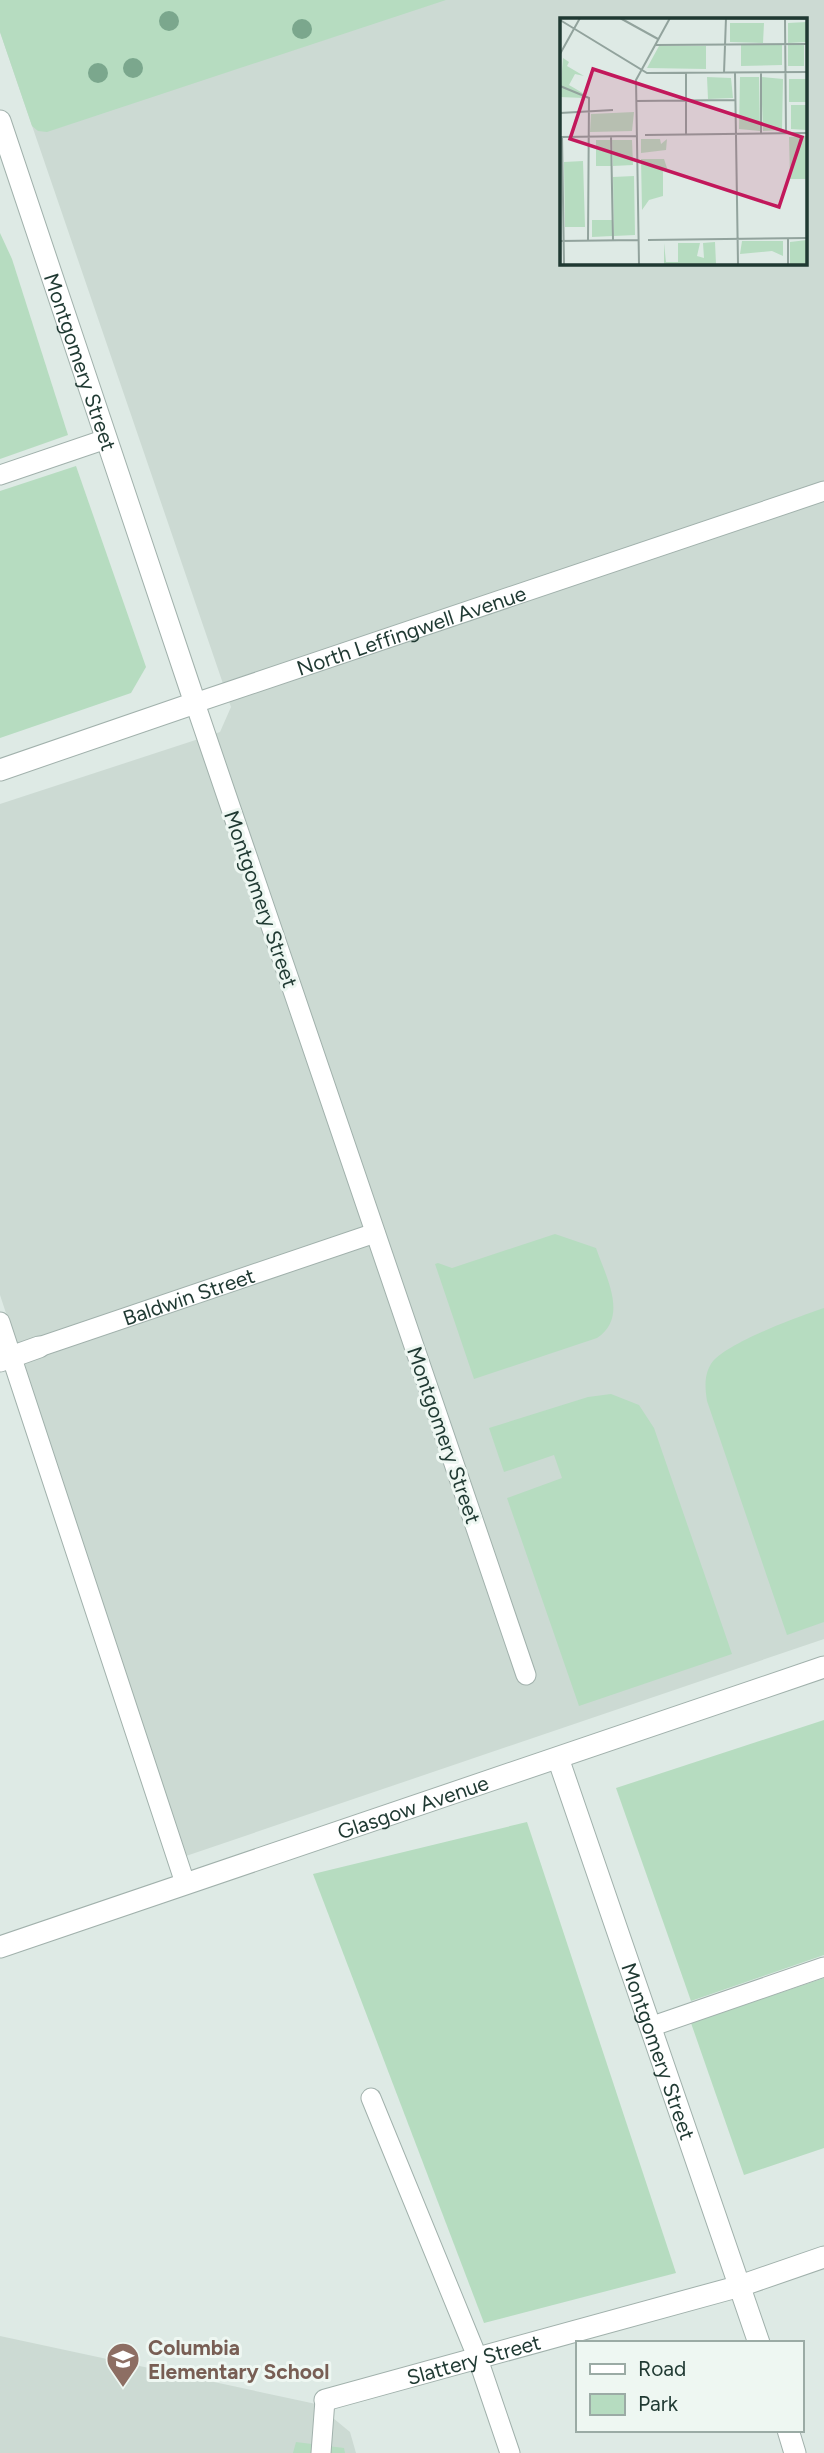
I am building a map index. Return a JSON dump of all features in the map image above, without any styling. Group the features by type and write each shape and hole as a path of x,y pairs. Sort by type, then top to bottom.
{"street":[{"name":"Montgomery Street","path":"0,121 9,176 106,439 195,704"},
{"name":"North Leffingwell Avenue","path":"0,770 195,704"},
{"name":"Baldwin Street","path":"6,1359 39,1347"},
{"name":"Glasgow Avenue","path":"0,1947 824,1667"},
{"name":"Montgomery Street","path":"558,1758 758,2341"},
{"name":"Slattery Street","path":"325,2400 740,2286 824,2257"},
{"path":"789,2432 795,2453"}],"lane":[{"path":"0,474 106,439"},
{"name":"North Leffingwell Avenue","path":"195,704 824,491"},
{"name":"Montgomery Street","path":"195,704 526,1675"},
{"name":"Baldwin Street","path":"39,1347 375,1233"},
{"path":"0,1322 6,1359 185,1884"},
{"path":"650,2026 824,1967"},
{"path":"371,2098 478,2359 510,2453"},
{"path":"321,2453 325,2400"}],"shaded area":[{"path":"0,0 824,0 824,1639 186,1856 0,1295 0,804 220,732 231,707 0,32"},
{"name":"Columbia Elementary School","path":"0,2336 316,2404 350,2432 356,2453 0,2453"}],"green space":[{"path":"0,0 446,0 47,132 38,131 32,126 0,32"},
{"path":"0,233 12,259 68,435 0,459"},
{"path":"76,466 146,667 131,693 0,738 0,491"},
{"path":"555,1234 596,1248 612,1296 612,1319 607,1329 597,1338 474,1379 435,1264 452,1268"},
{"path":"824,1308 824,1622 787,1635 707,1401 706,1377 711,1364 730,1348"},
{"path":"611,1394 639,1405 654,1428 732,1654 579,1706 507,1498 562,1478 554,1455 504,1472 489,1428 588,1397"},
{"path":"824,1720 824,1955 691,2001 616,1788"},
{"path":"527,1822 676,2273 484,2323 313,1874"},
{"path":"824,1978 824,2148 744,2175 691,2023"},
{"path":"296,2442 344,2448 345,2453 293,2453"}],"place":[{"name":"Columbia Elementary School","path":"123,2389"}]}
